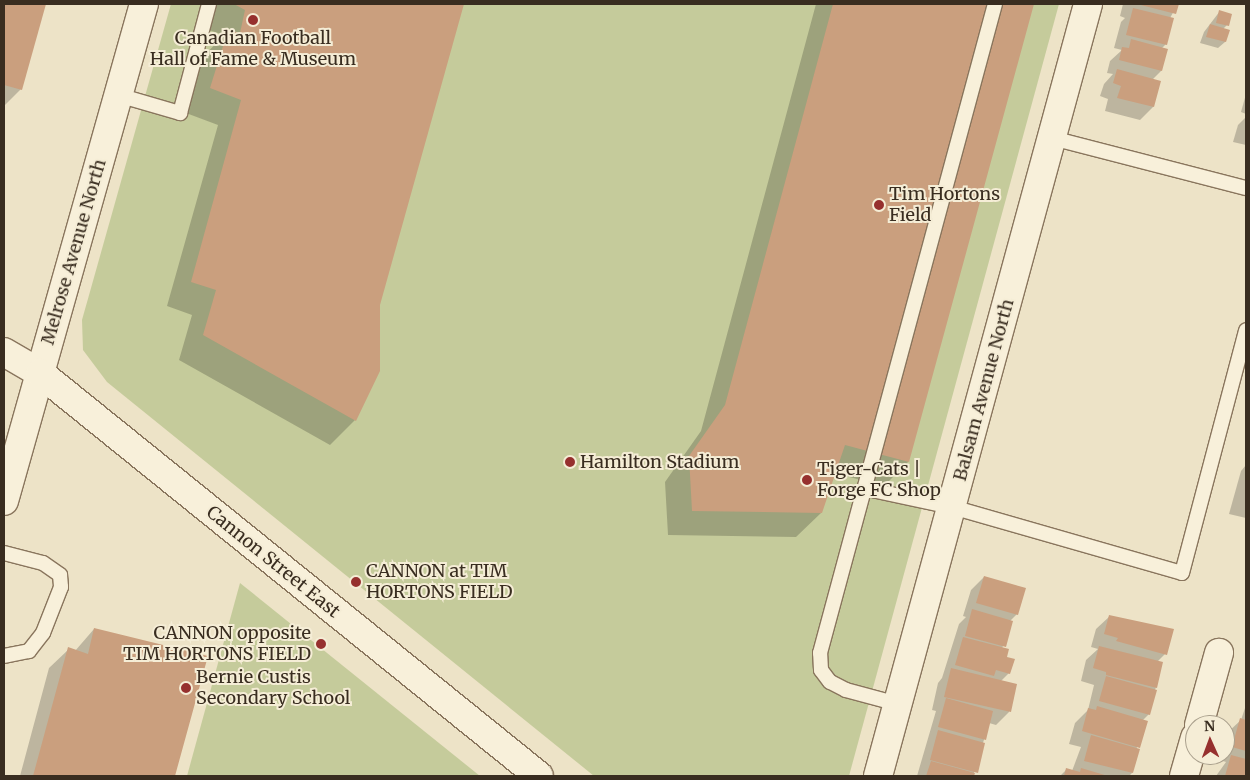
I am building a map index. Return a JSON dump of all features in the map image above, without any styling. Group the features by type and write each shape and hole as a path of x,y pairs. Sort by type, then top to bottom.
{"street":[{"name":"Melrose Avenue North","path":"4,501 144,4"},
{"name":"Balsam Avenue North","path":"878,776 1088,4"},
{"name":"Cannon Street East","path":"4,352 40,373 539,776"},
{"path":"1202,715 1219,653"}],"lane":[{"path":"118,95 180,113 209,4"},
{"path":"898,704 846,690 830,682 821,670 820,653 867,489 995,4"},
{"path":"1052,138 1246,188"},
{"path":"867,489 952,507 1182,573 1246,330"},
{"path":"4,553 43,563 60,575 61,587 43,633 29,651 4,656"}],"green space":[{"name":"Hamilton Stadium","path":"171,4 1059,4 849,776 594,776 107,382 83,350 82,320"},
{"path":"240,583 480,776 187,776"}],"building":[{"path":"4,4 46,4 22,90 4,85"},
{"path":"234,4 464,4 380,305 380,371 356,421 203,335 216,290 191,282 241,100 210,88 228,30 240,33 245,10"},
{"name":"Tim Hortons Field","path":"833,4 1034,4 909,462 845,445 822,513 692,511 689,456 725,405"},
{"path":"1137,4 1179,4 1176,14"},
{"path":"1133,8 1174,18 1167,45 1126,35"},
{"path":"1219,10 1232,14 1229,26 1216,23"},
{"path":"1210,24 1230,30 1226,42 1206,37"},
{"path":"1131,39 1168,49 1162,71 1119,60 1122,47 1129,48"},
{"path":"1117,69 1161,81 1154,107 1117,98 1121,86 1113,83"},
{"path":"984,576 1026,588 1018,615 976,603"},
{"path":"972,609 1013,621 1006,647 965,636"},
{"path":"1109,615 1174,629 1167,655 1116,641 1118,638 1104,634"},
{"path":"94,628 208,656 175,776 33,776 68,647 88,654"},
{"path":"963,637 1009,649 1007,657 1015,659 1010,674 996,670 994,676 955,665"},
{"path":"1099,646 1163,662 1157,688 1106,675 1106,672 1093,668"},
{"path":"951,668 1017,684 1011,712 944,697"},
{"path":"1106,676 1157,690 1150,715 1099,701"},
{"path":"946,698 993,711 986,740 938,727"},
{"path":"1097,706 1148,721 1140,748 1082,731 1088,708 1096,710"},
{"path":"1240,718 1246,720 1246,751 1235,748 1235,736"},
{"path":"938,730 985,743 978,773 930,760"},
{"path":"1091,735 1140,749 1133,773 1084,761"},
{"path":"1235,756 1246,759 1246,776 1225,776 1228,765 1235,765"},
{"path":"931,761 975,773 974,776 926,776"},
{"path":"1066,768 1080,772 1081,768 1108,776 1064,776"}],"place":[{"name":"Canadian Football Hall of Fame & Museum","path":"253,20"},
{"name":"Tim Hortons Field","path":"879,205"},
{"name":"Hamilton Stadium","path":"570,462"},
{"name":"Tiger-Cats | Forge FC Shop","path":"807,480"},
{"name":"CANNON at TIM HORTONS FIELD","path":"356,582"},
{"name":"CANNON opposite TIM HORTONS FIELD","path":"321,644"},
{"name":"Bernie Custis Secondary School","path":"186,688"}]}
